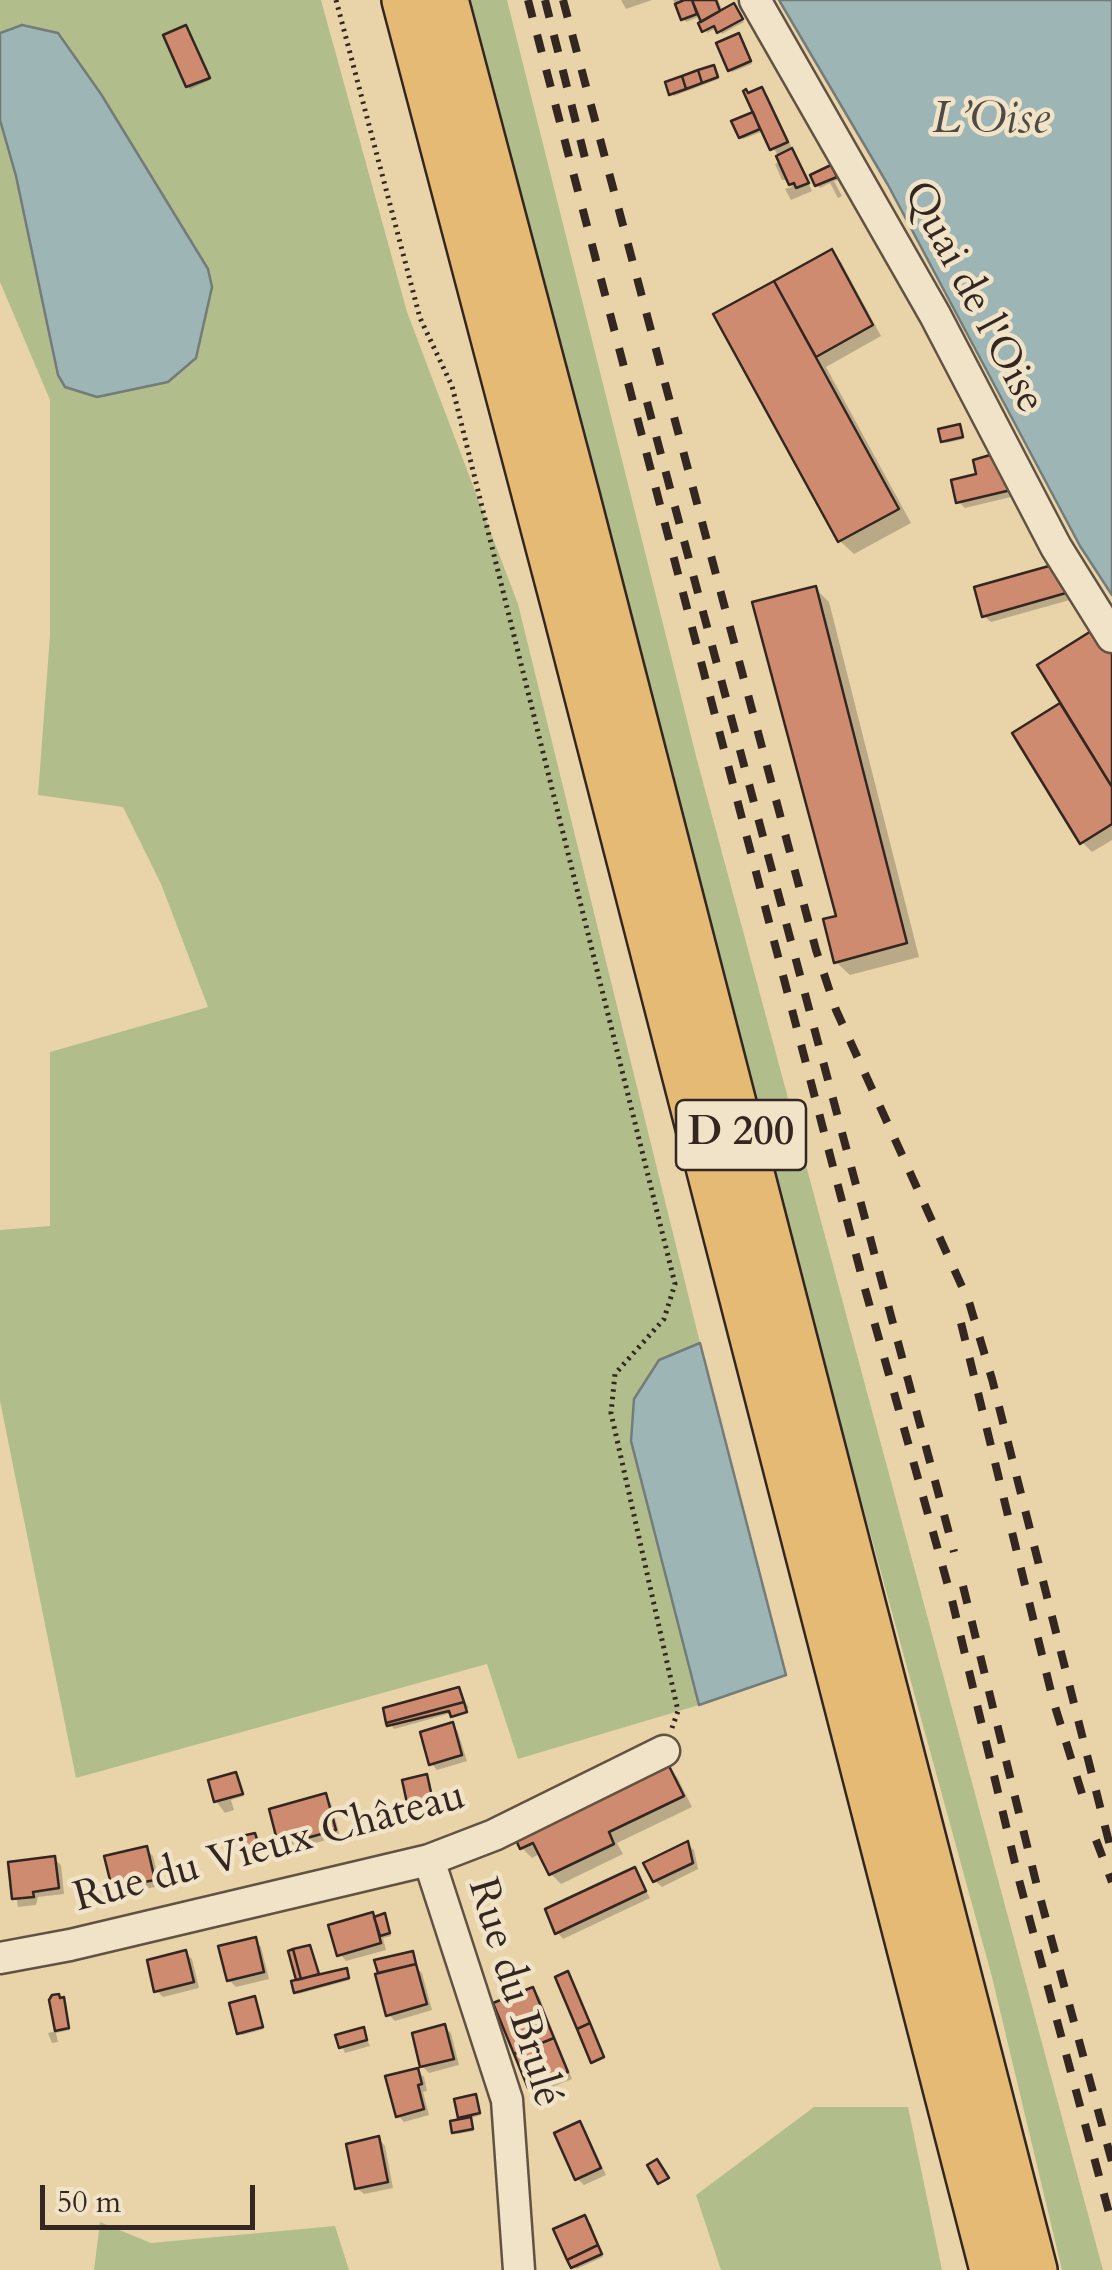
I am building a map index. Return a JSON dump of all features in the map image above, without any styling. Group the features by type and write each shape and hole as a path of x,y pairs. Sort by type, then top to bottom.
{"highway":[{"name":"D 200","path":"405,0 993,2270"},
{"name":"D 200","path":"444,0 576,495 1034,2270"}],"street":[{"name":"Quai de l'Oise","path":"756,0 936,315 1056,547 1112,636"},
{"name":"Rue du Vieux Château","path":"0,1958 70,1946 428,1860 494,1834 664,1751"},
{"name":"Rue du Brulé","path":"428,1860 507,2100 519,2270"}],"path":[{"path":"336,0 420,318 452,386 676,1284 664,1319 615,1374 611,1413 678,1712 664,1751"}],"green space":[{"path":"0,0 321,0 407,312 518,604 700,1343 659,1360 631,1441 699,1705 518,1759 487,1664 76,1778 0,1401 0,1230 50,1226 50,1052 208,1007 161,884 123,807 38,795 50,635 50,400 0,282 0,120 16,176 39,290 101,94 58,33 22,25 0,33"},
{"path":"464,0 507,0 696,756 1103,2270 1062,2270 992,1977 659,763"},
{"path":"814,2107 908,2107 942,2270 721,2270 696,2195"},
{"path":"100,2222 151,2243 335,2226 349,2270 94,2270"}],"water":[{"name":"L’Oise","path":"779,0 1112,0 1112,595 1080,546 888,185"},
{"path":"22,25 58,33 101,94 208,269 212,287 196,358 168,382 97,397 65,387 58,375 16,176 0,120 0,33"},
{"path":"700,1343 786,1675 699,1705 631,1441 634,1399 659,1360"}],"building":[{"path":"692,0 697,14 681,20 675,4"},
{"path":"692,0 716,0 720,11 701,22"},
{"path":"734,3 743,19 717,33 714,26 702,32 698,23"},
{"path":"186,25 210,78 186,87 163,35"},
{"path":"739,33 751,61 728,71 716,43"},
{"path":"714,65 718,77 702,83 698,70"},
{"path":"698,70 702,83 686,89 682,76"},
{"path":"682,76 686,89 669,95 665,82"},
{"path":"762,87 788,142 770,150 743,91"},
{"path":"753,112 760,129 739,138 731,121"},
{"path":"792,148 809,183 796,188 794,183 789,185 776,156"},
{"path":"831,165 837,177 815,186 810,175"},
{"path":"832,249 873,325 816,357 774,281"},
{"path":"774,281 899,509 838,542 713,314"},
{"path":"960,424 963,437 941,442 938,429"},
{"path":"990,455 1011,490 956,503 951,480 976,474 973,460"},
{"path":"1056,564 1073,591 982,617 974,587"},
{"path":"816,586 907,943 834,963 823,919 836,916 752,602"},
{"path":"1096,628 1112,654 1112,787 1037,665"},
{"path":"1060,703 1112,787 1112,824 1080,844 1012,733"},
{"path":"459,1687 464,1702 386,1723 383,1708"},
{"path":"464,1702 467,1712 451,1717 449,1711 387,1726 386,1723"},
{"path":"453,1722 462,1755 429,1765 420,1732"},
{"path":"668,1764 684,1796 609,1832 614,1844 549,1875 533,1843 520,1849 515,1838"},
{"path":"236,1772 243,1794 214,1802 208,1780"},
{"path":"427,1774 432,1797 407,1803 402,1780"},
{"path":"326,1793 336,1830 303,1839 302,1834 277,1840 269,1809"},
{"path":"255,1833 262,1855 248,1858 242,1836"},
{"path":"688,1841 693,1863 653,1882 643,1863"},
{"path":"147,1846 155,1880 112,1888 104,1856"},
{"path":"55,1856 59,1888 33,1892 34,1897 12,1899 8,1862"},
{"path":"635,1867 646,1891 555,1934 545,1909"},
{"path":"373,1912 381,1943 337,1956 328,1925"},
{"path":"385,1913 390,1933 380,1936 374,1917"},
{"path":"256,1937 264,1972 227,1981 218,1946"},
{"path":"310,1945 319,1974 301,1979 293,1949"},
{"path":"293,1949 301,1979 296,1980 288,1951"},
{"path":"186,1950 194,1982 154,1992 147,1960"},
{"path":"413,1951 416,1964 378,1973 374,1960"},
{"path":"416,1964 427,2004 386,2016 375,1974"},
{"path":"347,1968 349,1978 294,1993 291,1981"},
{"path":"568,1971 590,2023 577,2029 555,1977"},
{"path":"533,1987 554,2038 514,2054 493,2003"},
{"path":"59,1994 64,1997 69,2028 55,2031 49,2000"},
{"path":"255,1996 263,2027 237,2034 229,2003"},
{"path":"590,2023 604,2057 591,2063 577,2029"},
{"path":"445,2024 454,2059 420,2067 412,2033"},
{"path":"364,2027 367,2040 339,2048 335,2035"},
{"path":"554,2038 568,2072 528,2088 514,2054"},
{"path":"418,2068 424,2109 396,2117 385,2076"},
{"path":"476,2094 480,2113 458,2118 454,2099"},
{"path":"471,2117 473,2129 452,2133 450,2121"},
{"path":"580,2121 601,2168 575,2180 554,2133"},
{"path":"379,2136 388,2182 355,2189 346,2144"},
{"path":"657,2159 669,2178 658,2184 647,2165"},
{"path":"585,2215 598,2245 567,2260 553,2229"},
{"path":"598,2245 602,2254 571,2268 567,2260"}],"railway":[{"path":"528,0 865,1289 952,1600 1019,1880 1112,2224"},
{"path":"545,0 589,174"},
{"path":"563,0 816,950 836,1010 969,1302 1112,1854"},
{"path":"647,402 954,1552"},
{"path":"961,1323 1053,1700 1083,1797"},
{"path":"963,1586 1037,1886 1112,2162"},
{"path":"1096,1840 1112,1882"}]}
